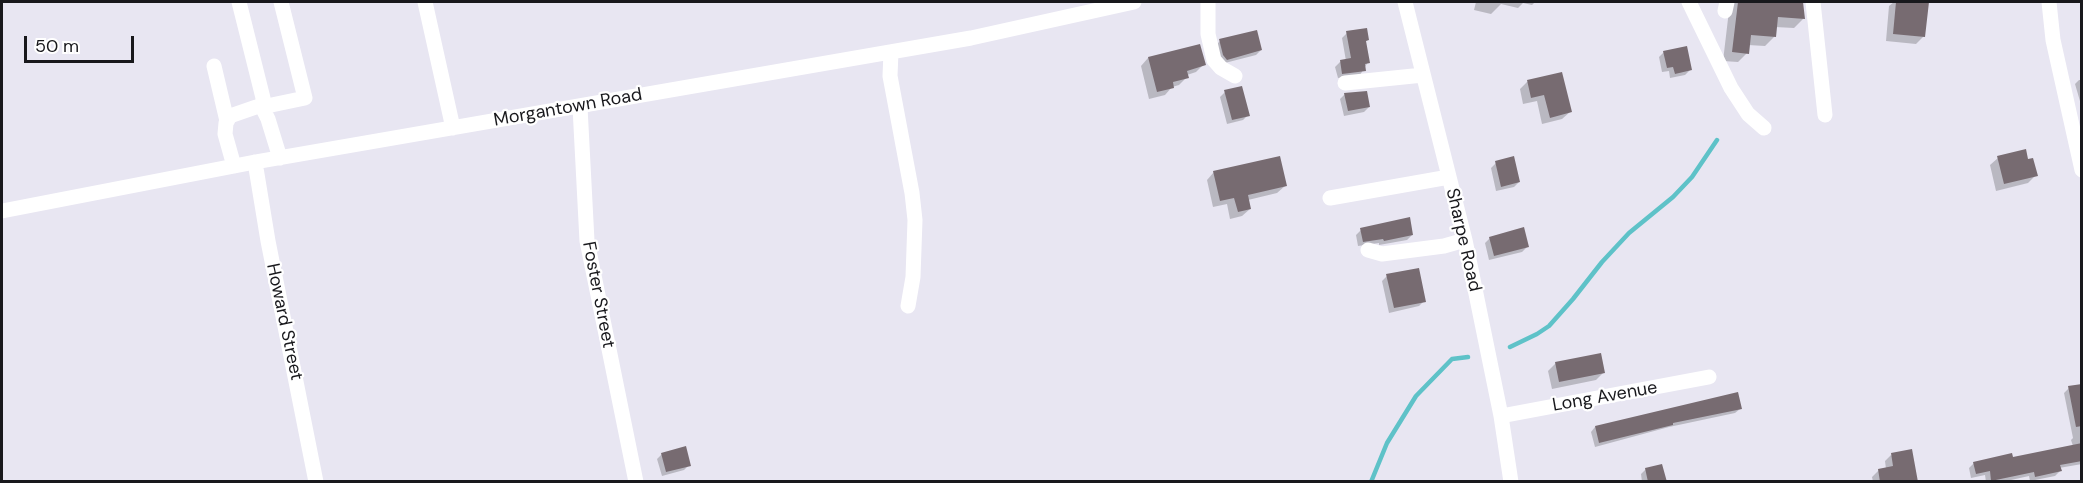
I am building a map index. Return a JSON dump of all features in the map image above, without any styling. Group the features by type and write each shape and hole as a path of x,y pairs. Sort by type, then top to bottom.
{"street":[{"path":"239,2 263,98 262,107 268,118 280,158"},
{"path":"227,121 230,116 240,111 305,98 281,2"},
{"path":"425,2 453,128"},
{"name":"Morgantown Road","path":"2,211 255,162 1023,28 1134,2"},
{"path":"1208,2 1208,34 1214,60 1221,68 1234,76"},
{"name":"Sharpe Road","path":"1405,2 1465,240 1501,416 1511,482"},
{"path":"1689,2 1731,88 1748,114 1764,128"},
{"path":"1813,2 1825,115"},
{"path":"2049,2 2053,40 2082,170"},
{"path":"891,52 891,76 915,220 913,277 908,306"},
{"path":"214,66 227,121 225,134 234,166"},
{"path":"1346,83 1424,75"},
{"name":"Foster Street","path":"580,106 587,241 636,482"},
{"name":"Howard Street","path":"255,162 268,241 316,482"},
{"path":"1330,198 1449,177"},
{"path":"1368,250 1382,254 1444,246 1465,240"},
{"name":"Long Avenue","path":"1501,416 1709,377"}],"building":[{"path":"1738,2 1803,2 1805,19 1778,17 1776,37 1751,35 1749,54 1732,52"},
{"path":"1896,2 1929,2 1925,37 1893,34"},
{"path":"1367,28 1369,40 1366,41 1370,63 1365,64 1366,71 1342,74 1340,60 1351,58 1346,31"},
{"path":"1257,30 1262,50 1227,60 1223,55 1219,39"},
{"path":"1200,44 1206,65 1187,71 1189,78 1173,82 1174,88 1157,92 1148,57"},
{"path":"1687,46 1692,70 1675,74 1673,67 1667,68 1663,51"},
{"path":"1562,72 1572,112 1550,118 1544,95 1531,98 1527,80"},
{"path":"1242,86 1250,116 1232,120 1224,90"},
{"path":"1367,91 1370,107 1348,111 1344,93"},
{"path":"2026,149 2028,159 2033,158 2038,176 2004,184 1997,156"},
{"path":"1280,156 1287,186 1248,195 1251,209 1238,212 1234,198 1220,201 1213,171"},
{"path":"1514,156 1520,182 1501,187 1495,161"},
{"path":"1410,217 1413,235 1384,241 1383,239 1363,242 1360,228"},
{"path":"1524,227 1529,247 1494,256 1489,237"},
{"path":"1419,268 1426,302 1394,308 1386,274"},
{"path":"1601,353 1605,373 1559,382 1555,362"},
{"path":"2082,384 2082,426 2076,427 2068,386"},
{"path":"1738,392 1742,409 1673,423 1673,425 1599,443 1595,426"},
{"path":"2082,443 2082,461 2060,465 2062,471 2035,477 2034,472 1991,481 1990,471 1976,474 1973,462 2012,453 2013,457"},
{"path":"686,446 691,466 666,472 661,453"},
{"path":"1912,449 1918,482 1880,482 1878,469 1893,466 1891,453"},
{"path":"1662,464 1667,482 1648,482 1645,468"}],"waterway":[{"path":"1510,347 1549,326 1629,233 1673,197 1692,177 1717,140"},
{"path":"1371,482 1387,443 1416,396 1452,359 1468,357"}]}
